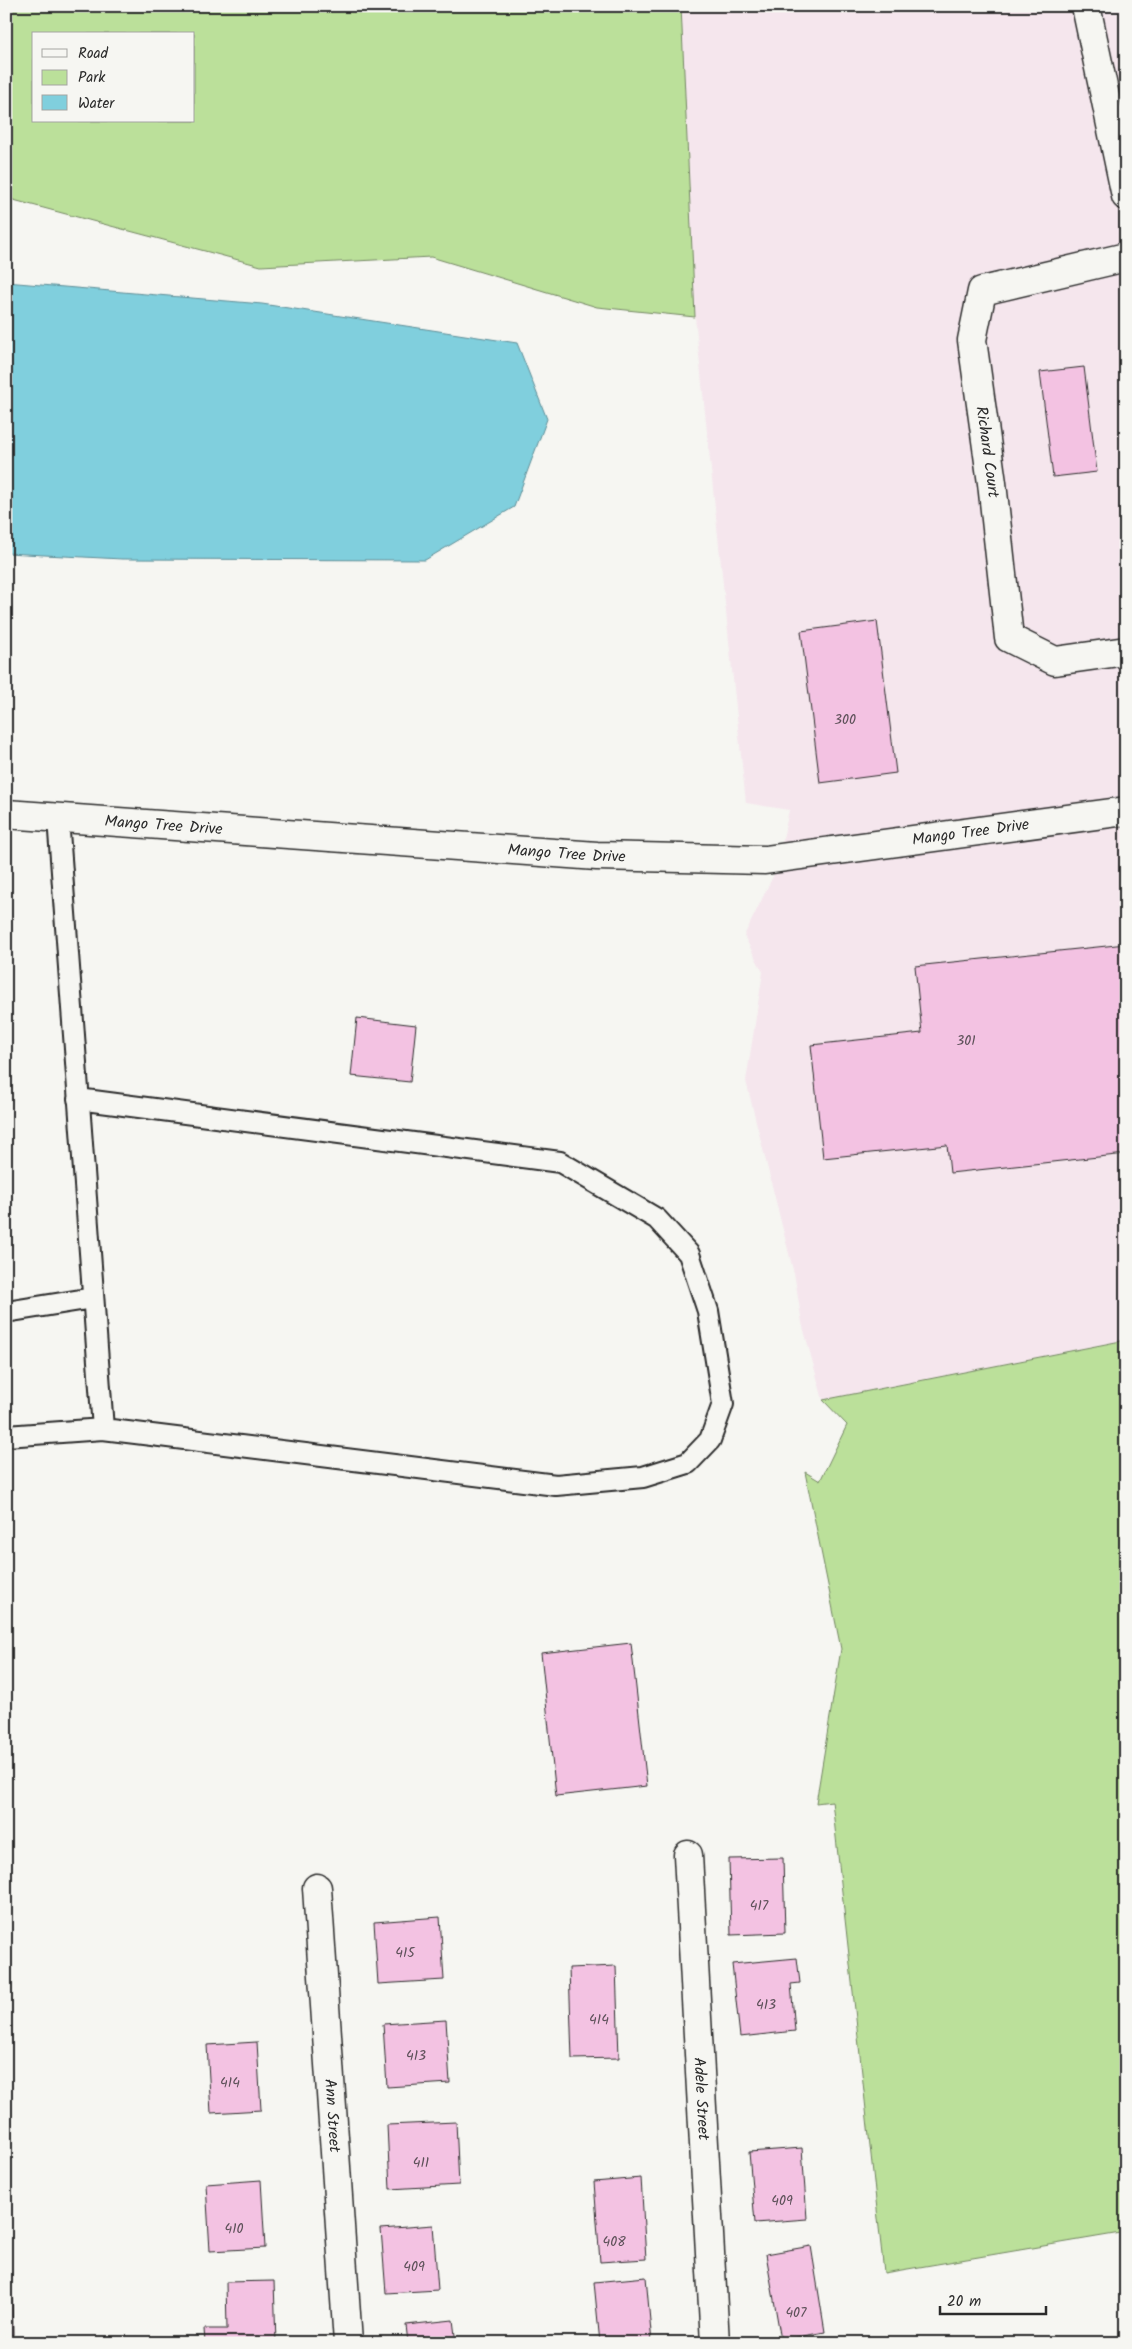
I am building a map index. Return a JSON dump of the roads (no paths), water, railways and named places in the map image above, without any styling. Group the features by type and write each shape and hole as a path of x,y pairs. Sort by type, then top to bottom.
{"street":[{"path":"1086,6 1126,196"},
{"name":"Richard Court","path":"1126,257 982,291 972,340 992,483 1009,638 1055,661 1126,651"},
{"name":"Mango Tree Drive","path":"6,814 597,856 765,860 1126,810"},
{"name":"Adele Street","path":"688,1854 715,2343"},
{"name":"Ann Street","path":"318,1888 348,2343"}],"lane":[{"path":"58,818 103,1429"},
{"path":"6,1436 103,1429 556,1484 643,1478 688,1463 710,1440 723,1404 708,1311 689,1254 657,1218 560,1162 78,1099"},
{"path":"6,1312 93,1298"}],"water":[{"path":"6,282 262,304 517,343 547,419 514,507 425,560 122,559 6,553"}]}
